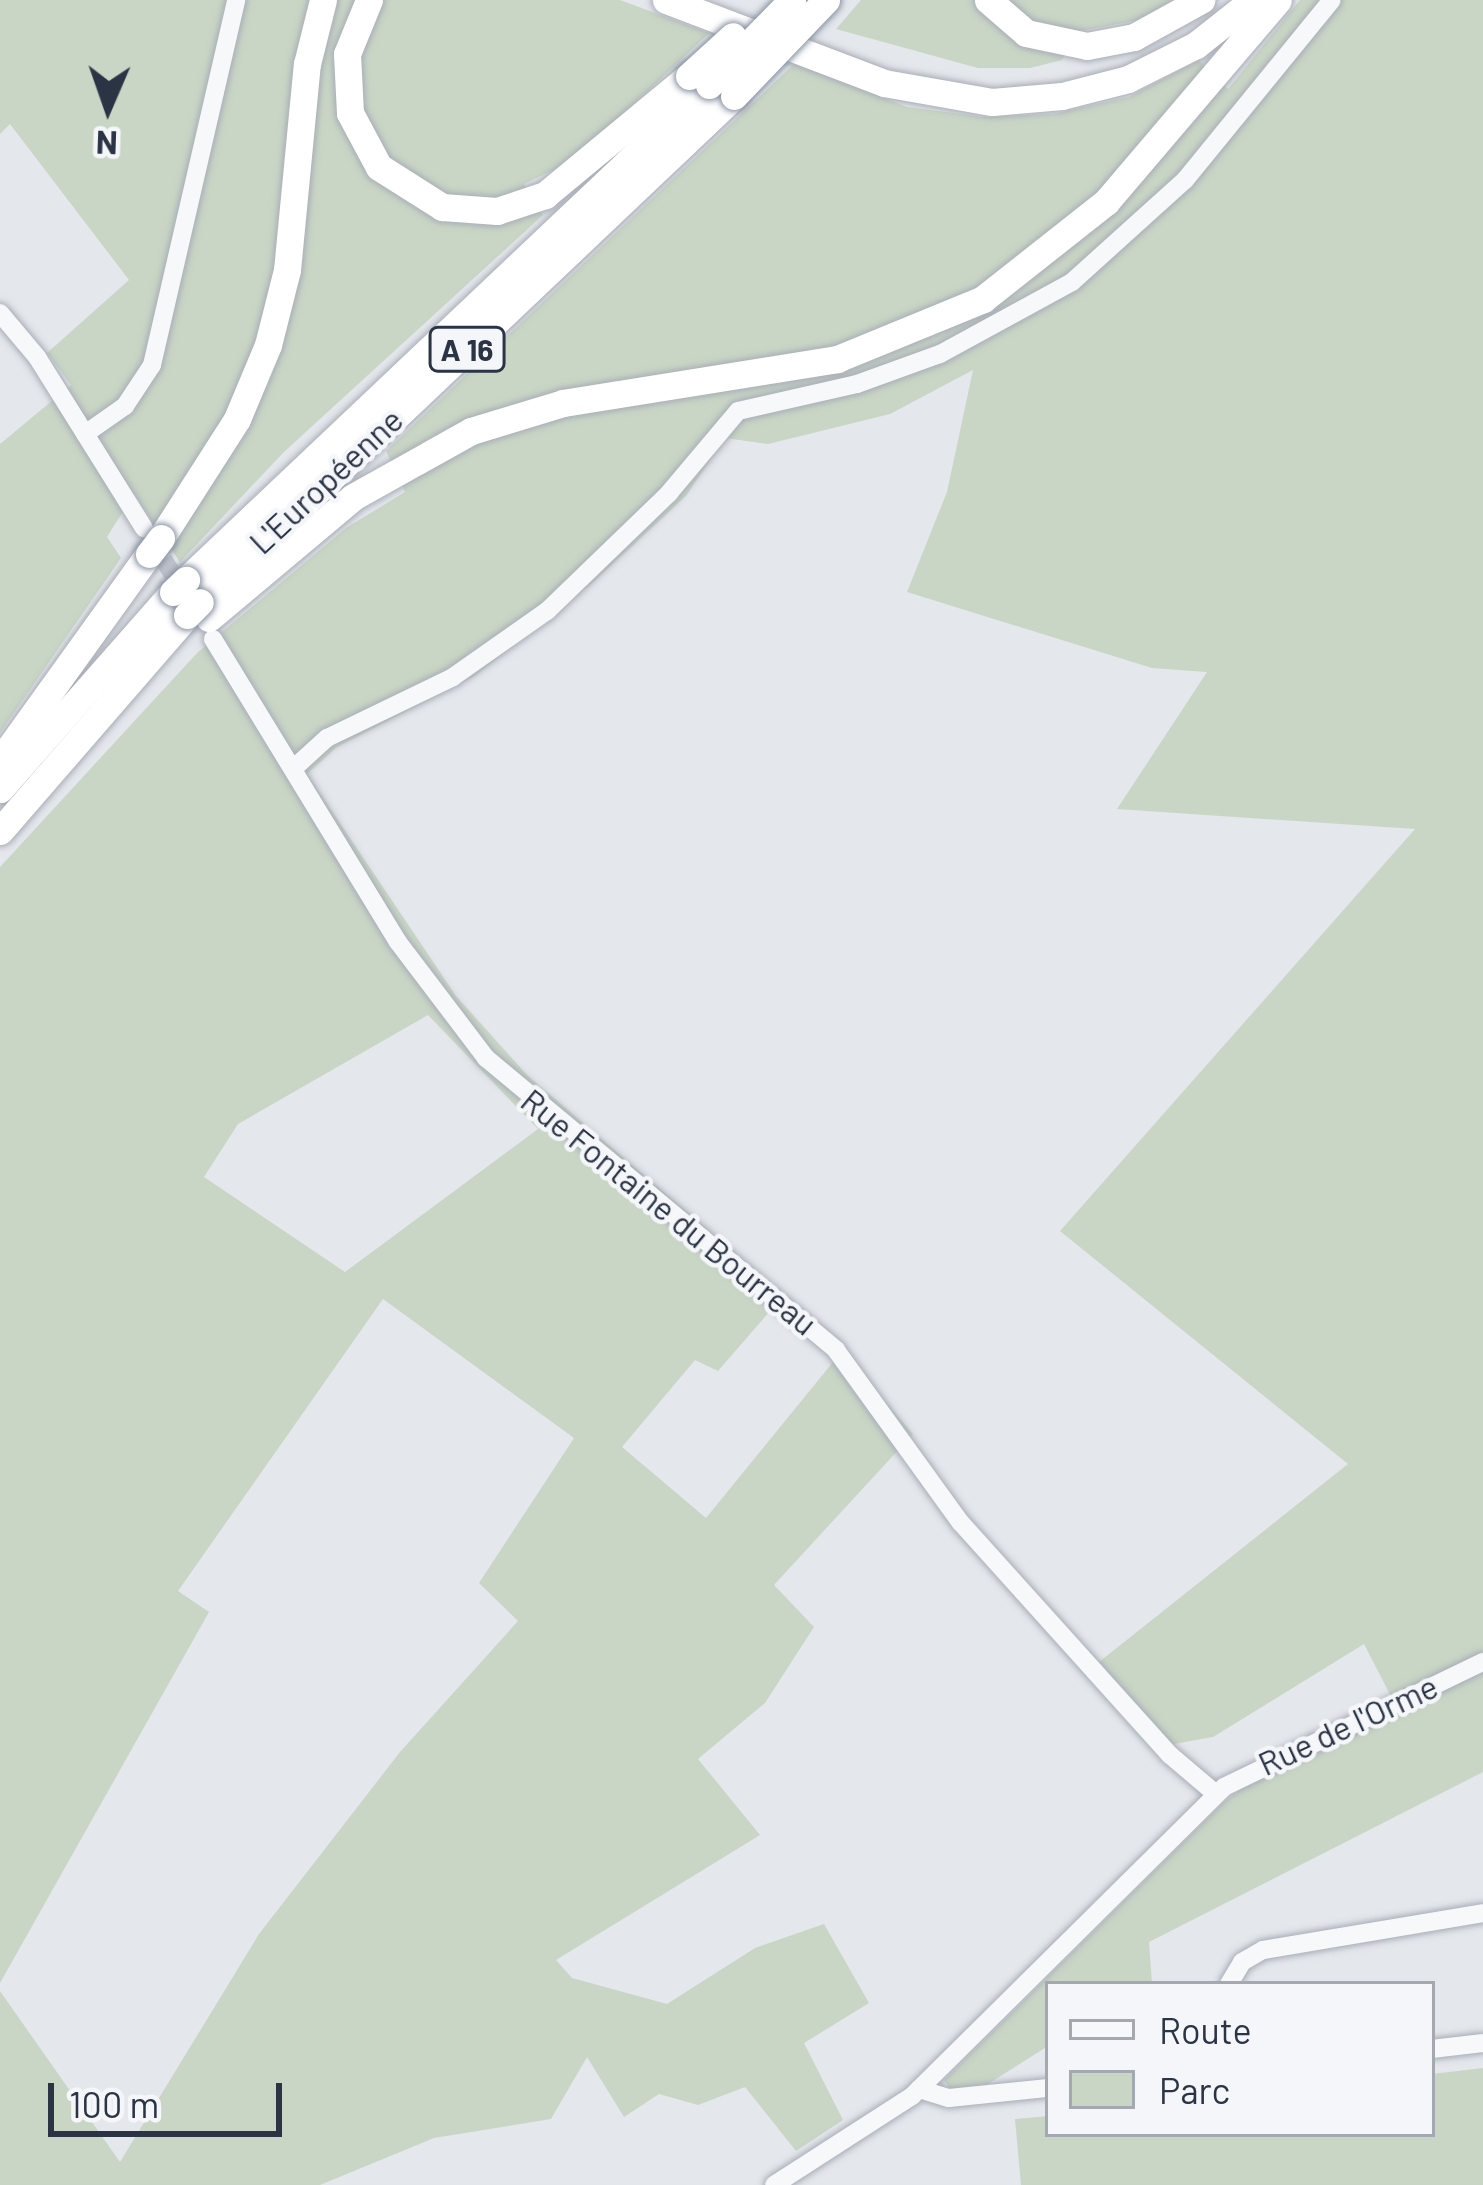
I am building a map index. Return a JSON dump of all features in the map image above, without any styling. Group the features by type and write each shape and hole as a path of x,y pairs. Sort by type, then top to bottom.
{"highway":[{"path":"0,760 237,419 268,345 288,257 307,64 323,0"},
{"path":"369,0 347,54 350,113 393,181 442,207 497,212 545,195 711,86 770,0"},
{"path":"666,0 884,83 992,102 1062,96 1129,79 1196,45 1253,0"},
{"path":"715,0 892,69 1000,85 1054,81 1128,62 1228,0"},
{"name":"L'Européenne","path":"0,789 195,611 792,0"},
{"name":"L'Européenne","path":"711,86 826,0"},
{"path":"988,0 1026,33 1087,46 1133,38 1202,0"},
{"path":"195,611 353,497 471,431 563,403 837,359 983,299 1106,202 1278,0"},
{"name":"L'Européenne","path":"0,834 195,611"}],"street":[{"path":"85,434 125,406 152,365 236,0"},
{"path":"294,769 327,738 464,671 547,611 669,493 738,411 857,384 940,354 1072,282 1185,180 1332,0"},
{"path":"0,313 85,434 151,540"},
{"name":"Rue Fontaine du Bourreau","path":"195,611 398,942 486,1058 836,1350 955,1516 1170,1755 1216,1794"},
{"name":"Rue de l'Orme","path":"774,2185 920,2089 1216,1794 1267,1760 1483,1662"},
{"path":"1231,1981 1242,1962 1263,1950 1483,1913"},
{"path":"1435,2049 1483,2043"},
{"path":"920,2089 949,2098 1045,2088"}],"green space":[{"path":"0,0 620,0 709,33 576,159 524,184 543,215 284,452 180,562 134,494 107,537 121,558 0,733 0,444 71,385 47,353 129,280 10,124 0,134"},
{"path":"861,0 1176,0 1139,20 1080,31 1062,60 1030,68 978,68 836,29"},
{"path":"1300,0 1483,0 1483,1772 1149,1942 1152,1981 1045,1981 1045,2048 980,2089 951,2091 944,2080 1225,1801 1255,1779 1399,1712 1364,1644 1213,1737 1168,1745 1099,1662 1348,1464 1060,1231 1415,829 1117,809 1207,672 1152,668 907,592 947,492 973,370 890,414 768,444 725,438 686,496 590,585 475,676 337,747 307,774 456,996 527,1075 784,1295 718,1371 695,1360 622,1447 706,1518 842,1351 913,1434 774,1585 814,1627 765,1703 698,1759 760,1835 556,1960 572,1978 667,2004 755,1948 824,1924 869,2003 804,2043 843,2120 796,2151 745,2087 698,2105 659,2094 624,2117 587,2057 551,2119 434,2138 320,2185 0,2185 0,1991 120,2162 259,1934 400,1752 518,1621 479,1583 574,1438 383,1299 178,1591 209,1612 0,1983 0,867 197,653 346,528 405,492 386,451 795,63 907,107 984,117 1053,114 1129,97 1199,60 1228,89","holes":["428,1015 538,1129 345,1272 204,1177 238,1124"]},
{"path":"1483,2068 1483,2185 1021,2185 1015,2119 1045,2116 1045,2137 1435,2137 1435,2074"}],"tunnel":[{"path":"149,537 186,595"}]}
